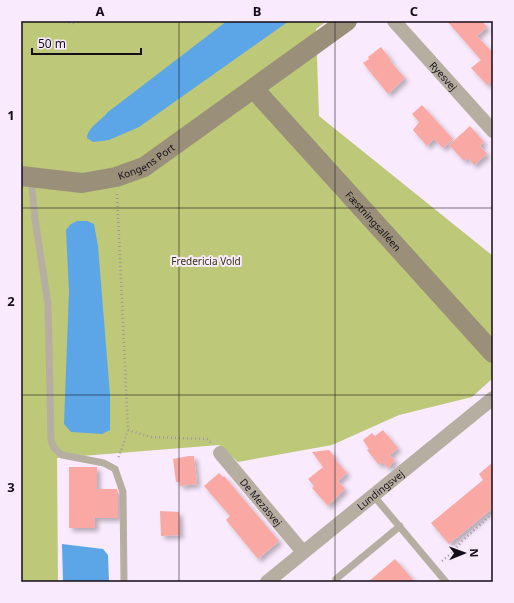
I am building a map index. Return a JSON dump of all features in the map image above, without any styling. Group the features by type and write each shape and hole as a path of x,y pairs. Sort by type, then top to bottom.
{"street":[{"name":"Kongens Port","path":"26,177 82,183 116,177 144,167 347,21"},
{"name":"Ryesvej","path":"394,21 493,131"},
{"name":"Fæstningsalléen","path":"254,89 493,354"},
{"name":"Lundingsvej","path":"267,582 493,398"},
{"name":"De Mezasvej","path":"220,453 303,552"}],"lane":[{"path":"26,177 35,219 48,304 51,440 54,448 62,456 104,463 115,468 123,492 124,582"},
{"path":"373,495 446,582"},
{"path":"336,580 400,526"}],"path":[{"path":"61,21 73,23 80,21"},
{"path":"115,468 128,430 116,177"},
{"path":"128,430 151,436 207,439 220,453"},
{"path":"434,567 453,552 462,541 493,514"}],"green space":[{"name":"Fredericia Vold","path":"21,21 327,21 316,29 319,116 493,256 493,378 472,397 399,415 332,445 238,462 219,445 57,458 58,582 21,582"}],"water":[{"path":"227,21 289,21 139,127 109,140 93,142 87,138 92,127 108,112"},
{"path":"77,221 87,221 94,224 98,246 110,395 110,430 102,434 71,432 64,424 69,291 66,230 71,224"},
{"path":"62,544 103,549 108,555 109,582 63,582"}],"building":[{"path":"447,21 482,21 487,27 477,36 491,51 493,49 493,80 487,85 471,68 481,60"},
{"path":"381,47 391,60 390,61 405,78 388,94 363,63"},
{"path":"422,105 453,139 443,148 434,139 427,146 413,130 419,122 412,114"},
{"path":"470,126 484,142 480,146 487,154 474,165 468,158 464,161 449,145"},
{"path":"383,430 398,448 390,455 395,461 388,468 382,462 379,465 367,450 369,449 363,440 372,433 375,436"},
{"path":"329,450 347,473 338,481 345,489 328,506 312,488 314,486 308,479 323,467 312,452"},
{"path":"194,456 197,484 180,486 180,482 176,482 173,459"},
{"path":"493,462 493,508 449,544 431,523 483,480 479,474"},
{"path":"69,467 97,467 97,489 117,489 118,518 95,518 95,528 69,528"},
{"path":"219,473 223,477 224,476 279,541 258,559 226,520 230,516 204,486"},
{"path":"160,511 179,512 180,535 161,536"},
{"path":"395,559 415,582 368,582"}]}
